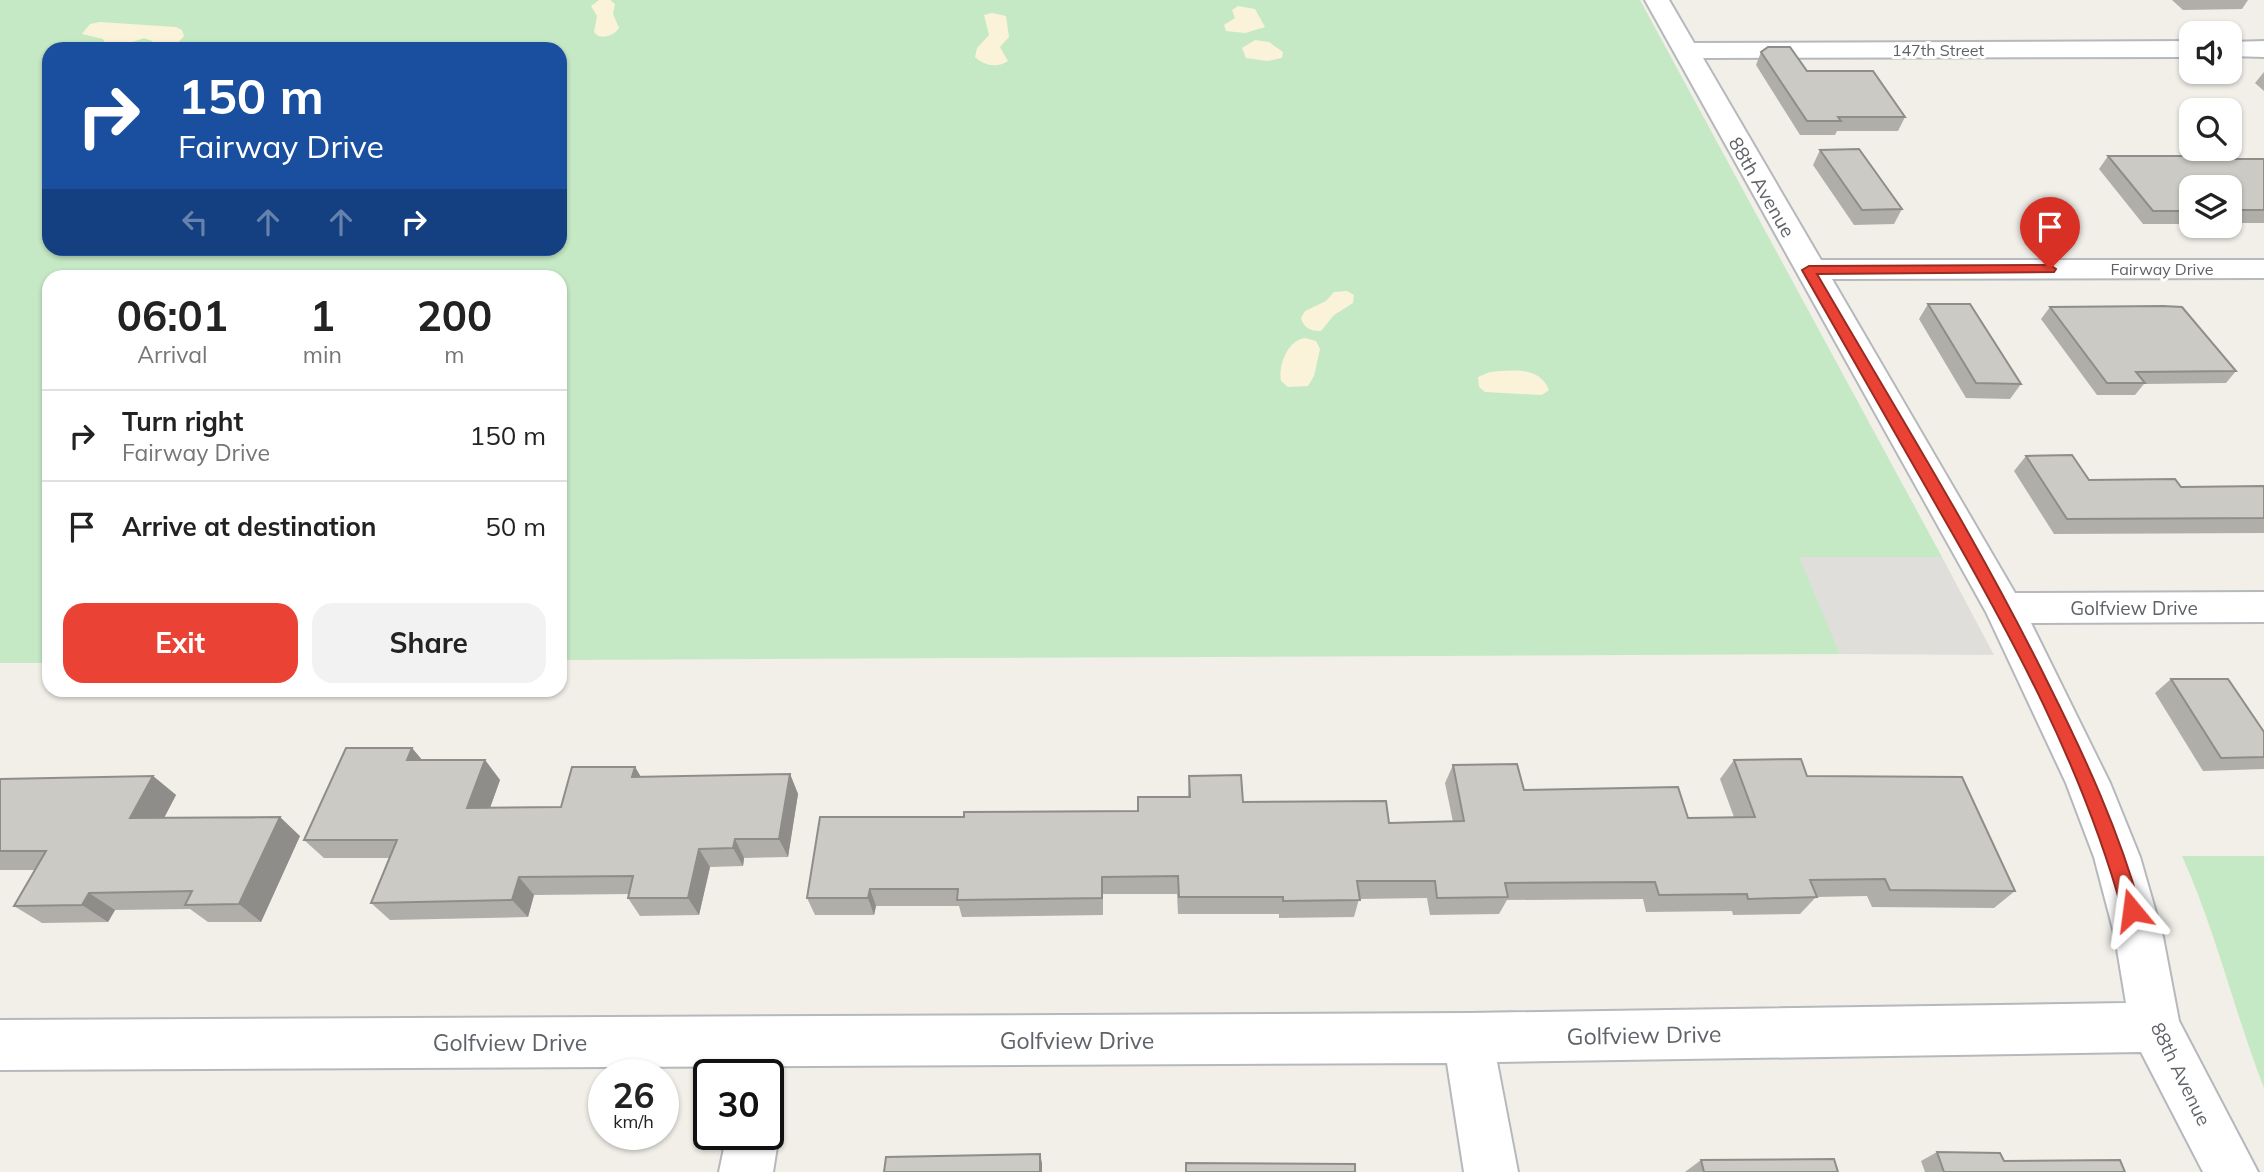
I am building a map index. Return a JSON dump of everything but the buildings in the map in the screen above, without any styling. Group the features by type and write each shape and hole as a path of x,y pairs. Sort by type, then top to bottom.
{"street":[{"name":"88th Avenue","path":"1657,0 2004,608 2088,783 2117,857 2139,937 2155,1027 2231,1172"},
{"name":"147th Street","path":"1685,51 2179,49"},
{"path":"2242,49 2264,49"},
{"name":"Fairway Drive","path":"1809,270 2264,269"},
{"name":"Golfview Drive","path":"2004,608 2264,607"},
{"name":"Golfview Drive","path":"0,1045 766,1058 1468,1038 2155,1027"},
{"path":"1468,1038 1491,1172"},
{"path":"746,1172 750,1150"}],"shaded area":[{"path":"1798,557 1942,557 1994,655 1840,654"}],"green space":[{"path":"0,0 1640,0 1942,557 1799,557 1840,654 567,660 567,270 42,270 42,663 0,663"},
{"path":"2182,856 2264,856 2264,1088 2205,913"}],"sand":[{"path":"599,0 610,0 615,4 613,14 619,28 607,36 594,32 597,16 591,6"},
{"path":"1238,6 1255,9 1265,27 1245,33 1226,31 1224,25 1235,18 1232,10"},
{"path":"992,13 1006,16 1009,37 1000,47 1008,61 996,65 975,57 977,48 989,35 984,15"},
{"path":"100,22 176,27 182,30 184,36 178,42 152,42 144,38 133,42 104,42 103,39 82,34 90,24"},
{"path":"1255,40 1269,42 1283,52 1282,58 1268,61 1246,58 1242,48"},
{"path":"1347,291 1354,295 1353,303 1334,315 1321,331 1306,327 1301,318 1305,311 1326,301 1334,292"},
{"path":"1305,338 1316,341 1320,349 1314,376 1308,386 1288,387 1281,381 1283,361 1289,348"},
{"path":"1516,370 1532,373 1545,382 1549,390 1542,395 1485,392 1479,387 1478,377 1490,372"}],"route":[{"path":"2050,269 1809,270 2004,608 2088,783 2117,857 2132,910"}]}
